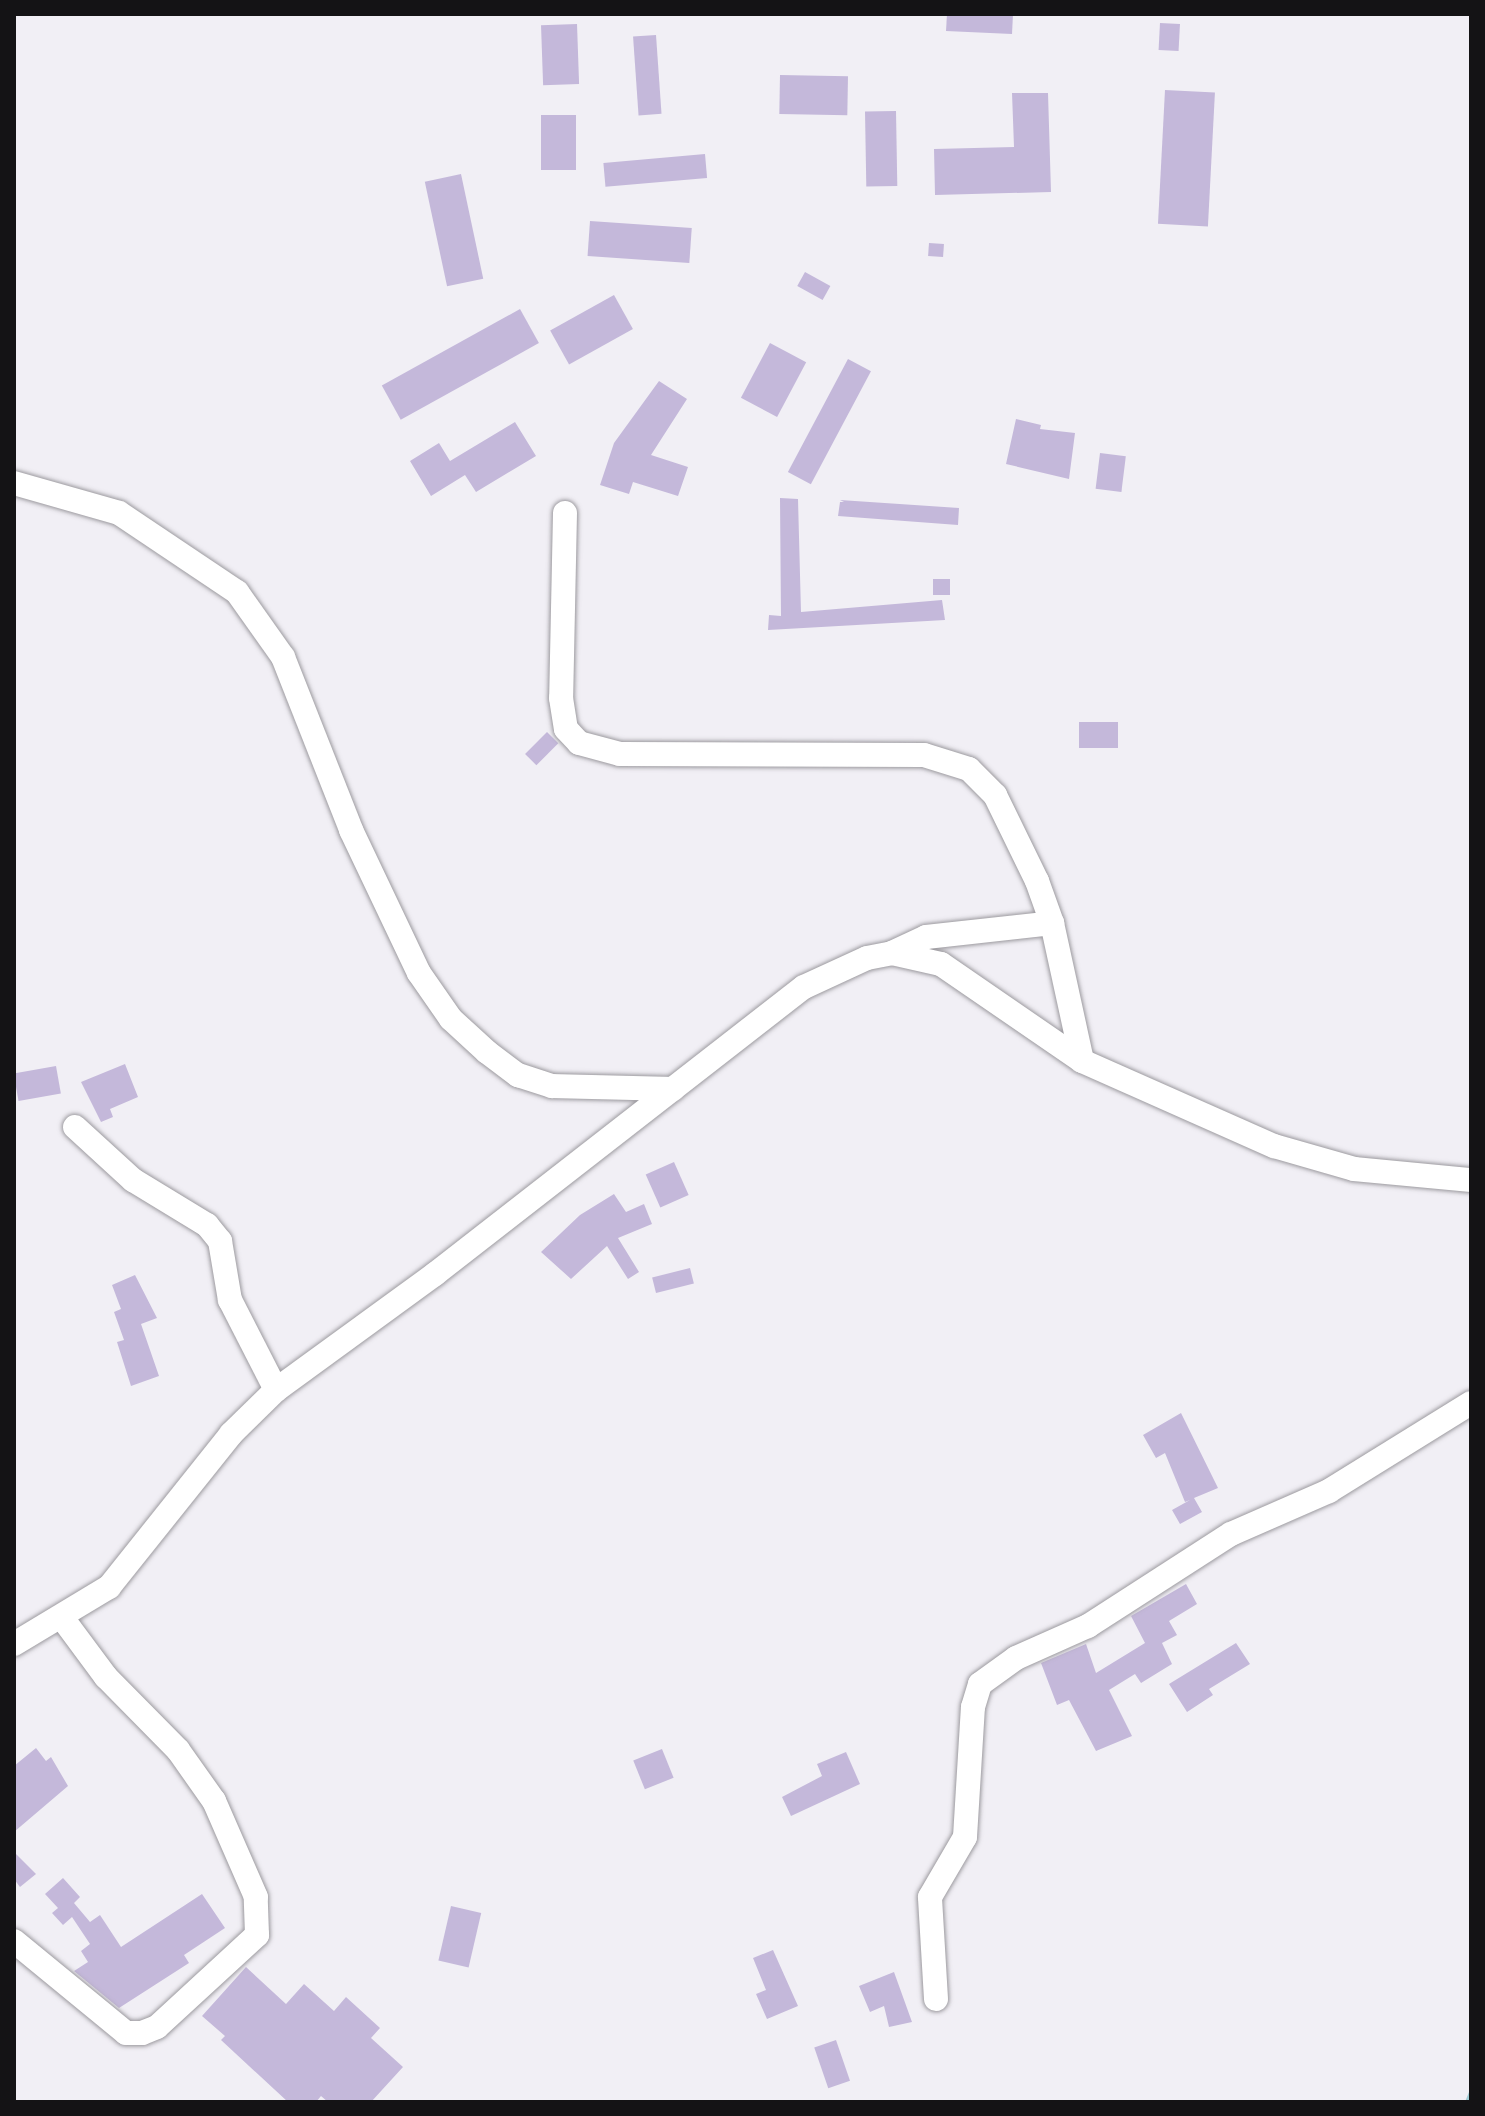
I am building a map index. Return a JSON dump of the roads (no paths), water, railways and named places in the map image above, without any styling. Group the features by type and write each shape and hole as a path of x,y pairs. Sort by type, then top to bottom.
{"street":[{"path":"14,483 119,513 237,592 283,657 351,830 419,973 451,1019 518,1075 552,1086 673,1089"},
{"path":"565,513 561,698 566,729 579,743 620,754 924,755 950,760 969,769 995,795 1052,923 1082,1061"},
{"path":"14,1644 63,1619 109,1587 135,1560 231,1434 276,1390 435,1274 804,987 839,968 892,953 926,937 1052,923"},
{"path":"892,953 941,964 1082,1061 1274,1146 1354,1169 1471,1180"},
{"path":"75,1127 133,1180 207,1225 220,1241 230,1300 276,1390"},
{"path":"936,1999 930,1897 965,1837 973,1707 980,1684 1005,1664 1100,1619 1231,1534 1329,1491 1471,1403"},
{"path":"14,1941 126,2033 142,2033 157,2027 248,1949 257,1935 256,1897 214,1801 178,1750 106,1677 63,1619"}],"waterway":[{"path":"1467,2102 1471,2092"}]}
